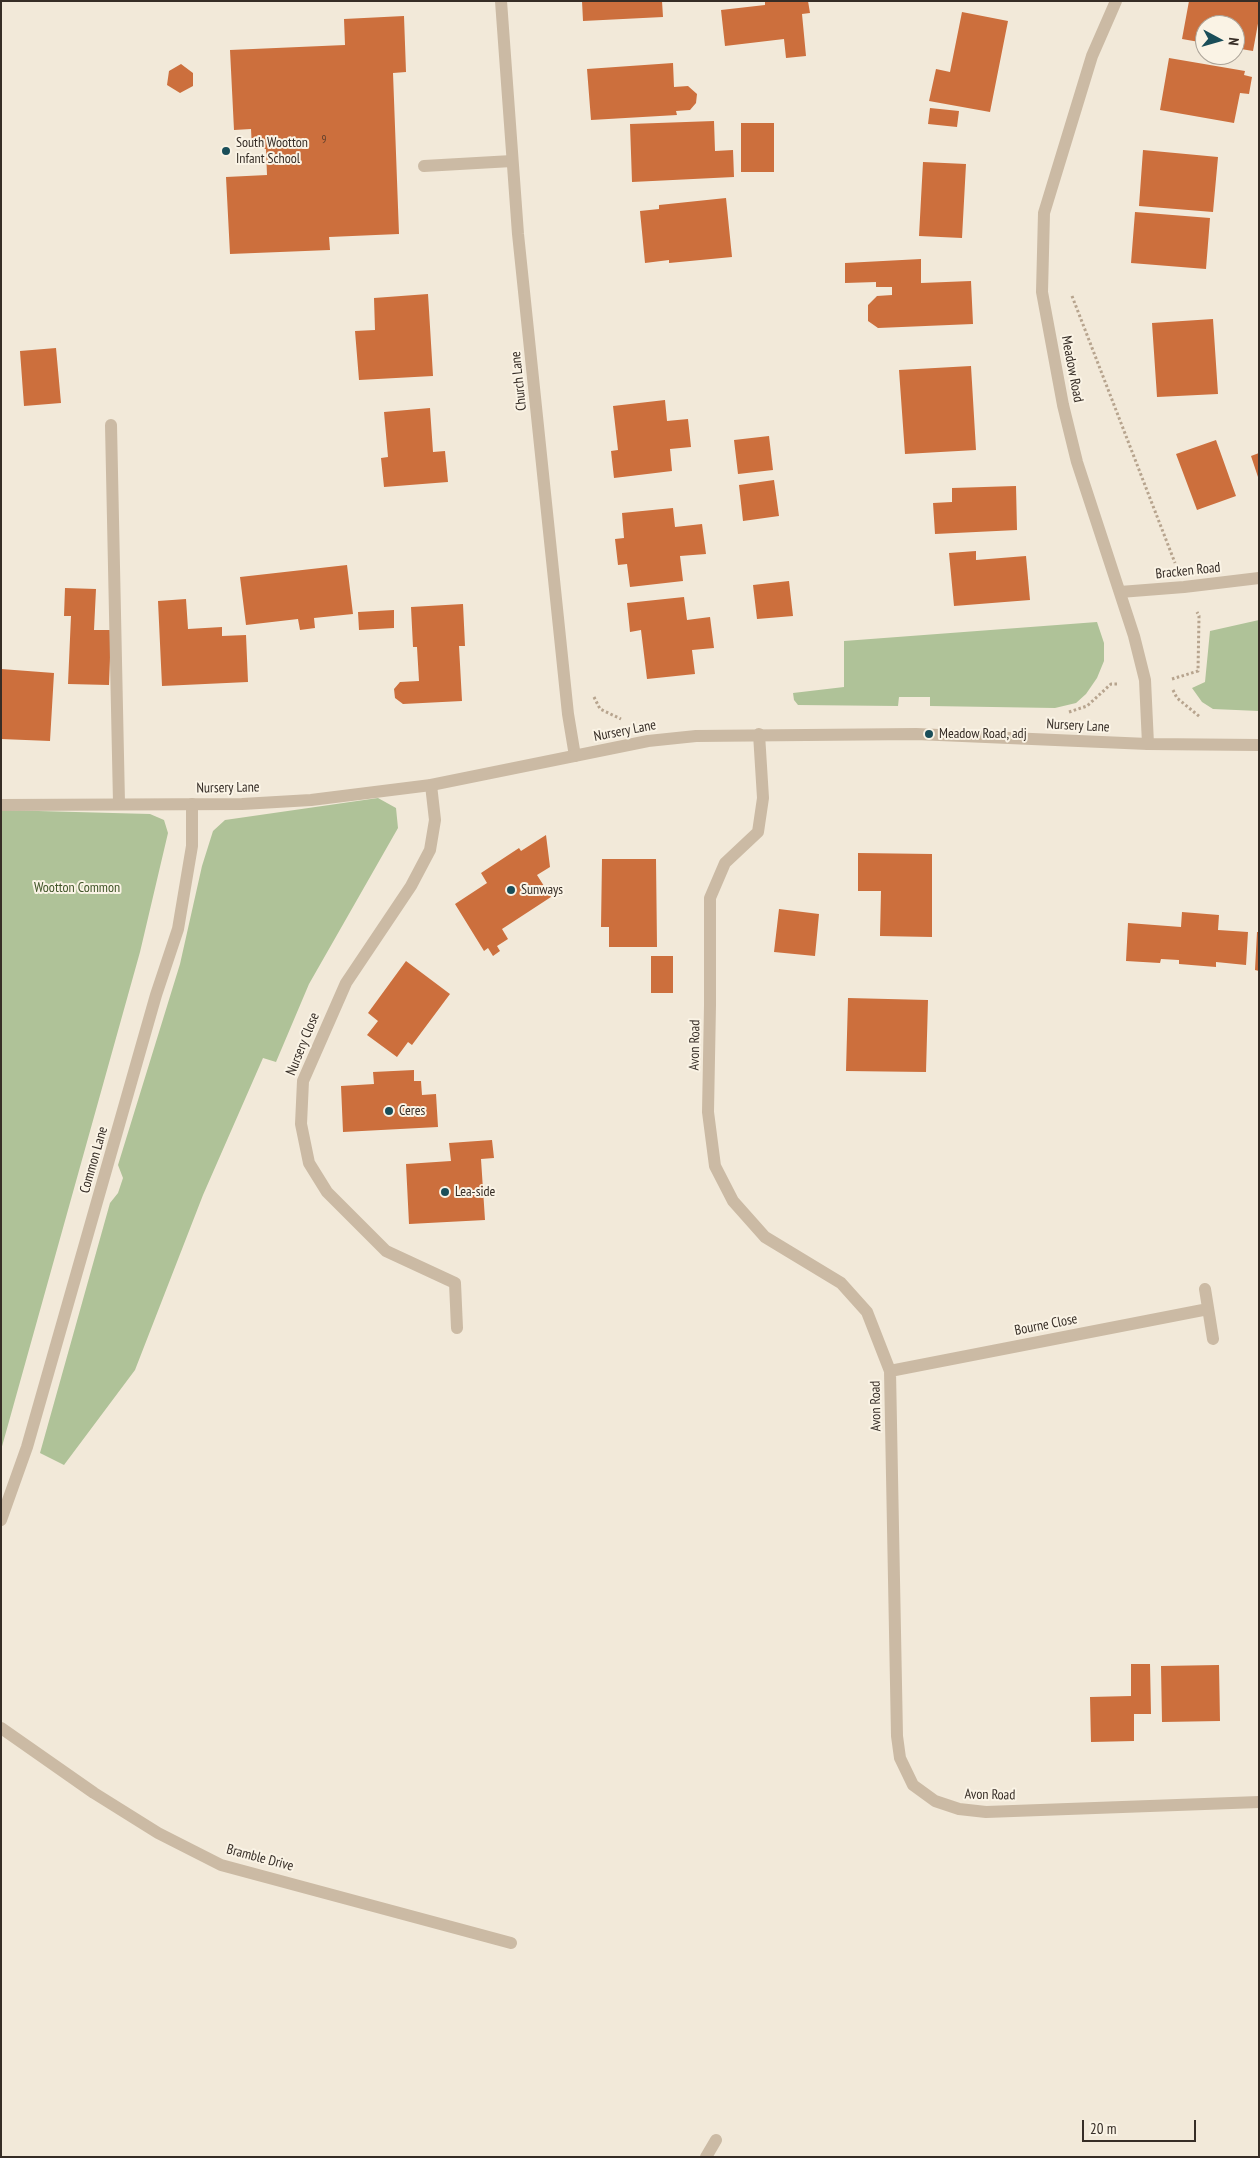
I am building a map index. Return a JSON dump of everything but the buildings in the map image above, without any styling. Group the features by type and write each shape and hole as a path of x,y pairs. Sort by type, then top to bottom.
{"street":[{"name":"Church Lane","path":"501,1 512,161 568,714 575,756"},
{"name":"Meadow Road","path":"1113,2 1092,56 1044,213 1042,292 1077,462 1120,592 1145,680 1148,744"},
{"path":"424,166 512,161"},
{"path":"111,425 119,803"},
{"name":"Bracken Road","path":"1120,592 1259,578"},
{"name":"Avon Road","path":"759,734 764,798 758,832 725,863 710,898 708,1112 715,1166 733,1201 765,1237 841,1283 867,1312 890,1370 897,1736 900,1758 913,1785 935,1801 959,1810 986,1812 1259,1802"},
{"name":"Nursery Lane","path":"1,805 119,803 242,804 311,800 431,785 648,741 696,736 916,734 1148,744 1259,746"},
{"name":"Nursery Close","path":"431,785 435,820 430,850 411,886 346,983 303,1081 301,1124 309,1163 328,1192 386,1252 455,1283 457,1328"},
{"name":"Common Lane","path":"1,1520 27,1447 156,995 178,929 192,846 192,804"},
{"path":"1204,1289 1213,1340"},
{"name":"Bourne Close","path":"890,1370 1208,1309"},
{"name":"Bramble Drive","path":"1,1728 158,1833 221,1864 511,1943"},
{"path":"706,2157 716,2140"}],"path":[{"path":"1042,292 1069,288 1184,587 1199,616 1198,671 1168,680"}],"green space":[{"path":"1259,620 1259,711 1213,709 1202,702 1192,688 1205,682 1210,631"},
{"path":"1097,622 1104,643 1104,661 1097,678 1086,694 1076,703 1055,708 930,706 930,697 899,697 898,706 798,705 794,700 793,693 844,687 844,641"},
{"path":"378,798 396,808 398,828 309,984 276,1062 263,1058 203,1195 135,1370 64,1465 40,1453 110,1203 118,1193 123,1178 118,1165 180,964 202,866 213,831 225,820"},
{"name":"Wootton Common","path":"1,810 150,814 164,820 168,833 140,952 1,1450"}],"place":[{"name":"South Wootton Infant School","path":"226,151"},
{"name":"Meadow Road, adj","path":"929,734"},
{"name":"Sunways","path":"511,890"},
{"name":"Ceres","path":"389,1111"},
{"name":"Lea-side","path":"445,1192"}]}
